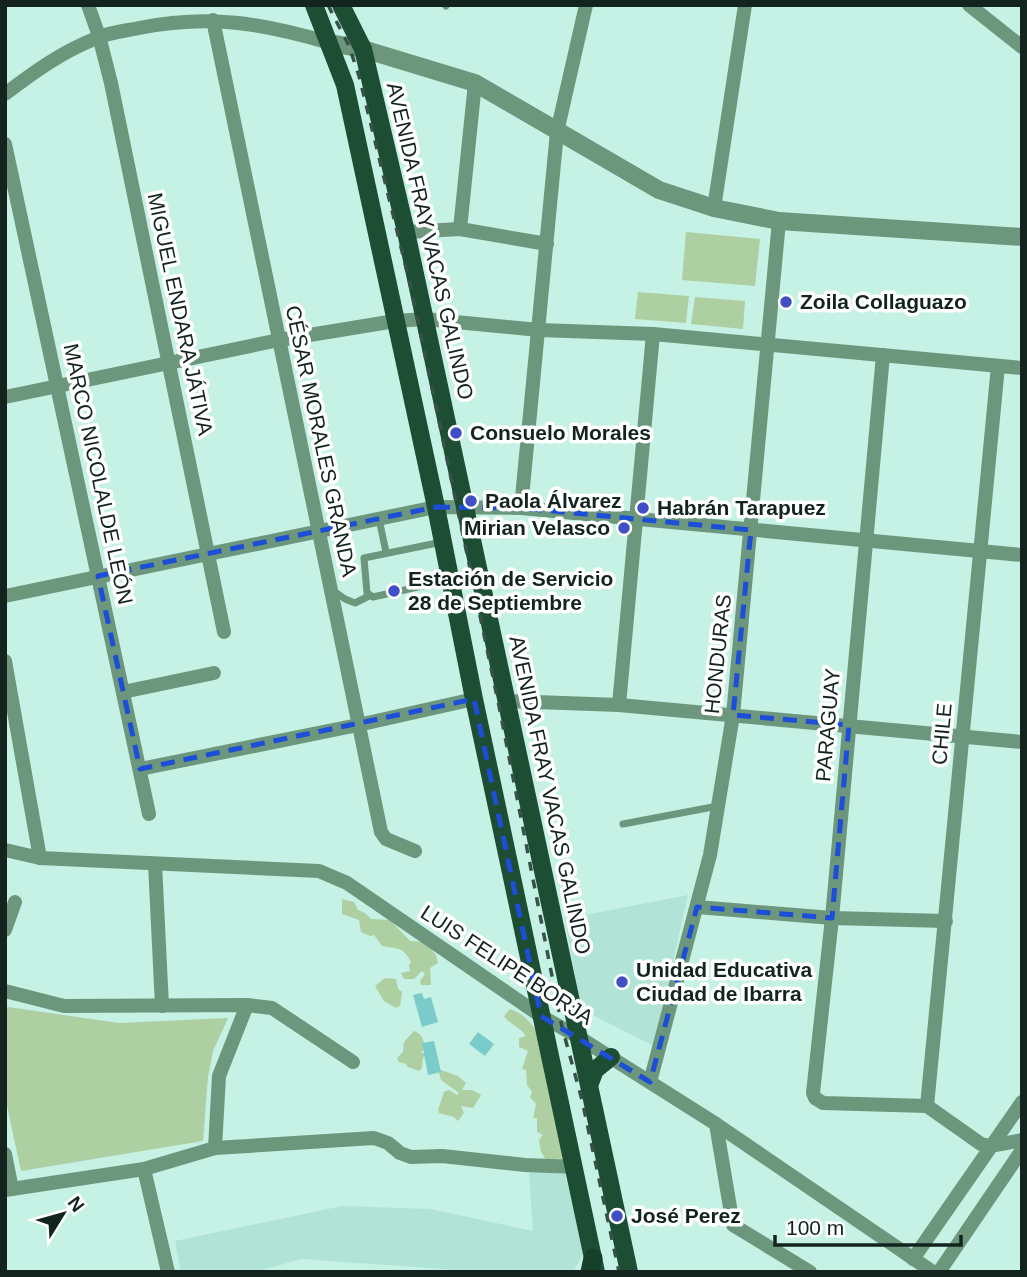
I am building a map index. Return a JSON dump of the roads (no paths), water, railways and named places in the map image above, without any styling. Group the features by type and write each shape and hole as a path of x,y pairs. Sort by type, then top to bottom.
{"main road":[{"path":"314,5 345,85 575,1167 593,1267"},
{"name":"AVENIDA FRAY VACAS GALINDO","path":"341,5 363,49 406,232 629,1272"},
{"path":"590,1083 595,1070 611,1057"}],"street":[{"name":"MIGUEL ENDARA JÁTIVA","path":"88,5 99,36 224,632"},
{"path":"522,508 557,132 586,5"},
{"path":"715,208 745,5"},
{"path":"970,5 1022,47"},
{"path":"5,94 64,53 99,36 172,21 213,20 280,28 330,43 363,49 475,83 659,190 715,208 779,222 1022,237"},
{"name":"CÉSAR MORALES GRANDA","path":"213,20 381,832 386,839 415,851"},
{"path":"460,229 475,83"},
{"name":"MARCO NICOLALDE LEÓN","path":"5,144 149,814"},
{"name":"HONDURAS","path":"650,1082 710,855 733,715 779,222"},
{"path":"406,232 460,229 547,244"},
{"path":"5,397 279,340 395,321 425,319 539,330 653,334 1022,368"},
{"path":"619,705 653,334"},
{"name":"PARAGUAY","path":"883,355 832,918 813,1093 815,1098 823,1103 927,1106"},
{"name":"CHILE","path":"927,1106 998,366"},
{"path":"5,596 436,506 522,508 1022,555"},
{"path":"5,661 40,858"},
{"path":"123,692 214,673"},
{"path":"140,769 474,699"},
{"path":"505,701 619,705 1022,742"},
{"name":"LUIS FELIPE BORJA","path":"5,850 40,858 319,871 347,883 541,1016 716,1124 933,1272"},
{"path":"155,864 162,1006"},
{"path":"5,930 15,902"},
{"path":"697,907 832,918 946,920"},
{"path":"5,991 65,1006 247,1005 272,1008 353,1062"},
{"path":"215,1149 219,1076 247,1005"},
{"path":"913,1259 1022,1102"},
{"path":"927,1106 981,1144 991,1146 1022,1140"},
{"path":"716,1124 733,1225 810,1272"},
{"path":"5,1154 9,1190 144,1169 215,1149 374,1138 411,1157 442,1156 525,1166 575,1167"},
{"path":"939,1272 1022,1150"},
{"path":"144,1169 169,1272"}],"lane":[{"path":"379,518 386,552"},
{"path":"369,596 364,558 443,542"},
{"path":"330,587 355,603 369,596 451,580"},
{"path":"623,824 719,805"}],"railway":[{"path":"328,5 349,46 359,76 411,288 499,706 562,1027 582,1100 619,1272"}],"place":[{"name":"Zoila Collaguazo","path":"786,302"},
{"name":"Consuelo Morales","path":"456,433"},
{"name":"Paola Álvarez","path":"471,501"},
{"name":"Habrán Tarapuez","path":"643,508"},
{"name":"Mirian Velasco","path":"624,528"},
{"name":"Estación de Servicio 28 de Septiembre","path":"394,591"},
{"name":"Unidad Educativa Ciudad de Ibarra","path":"622,982"},
{"name":"José Perez","path":"617,1216"}]}
